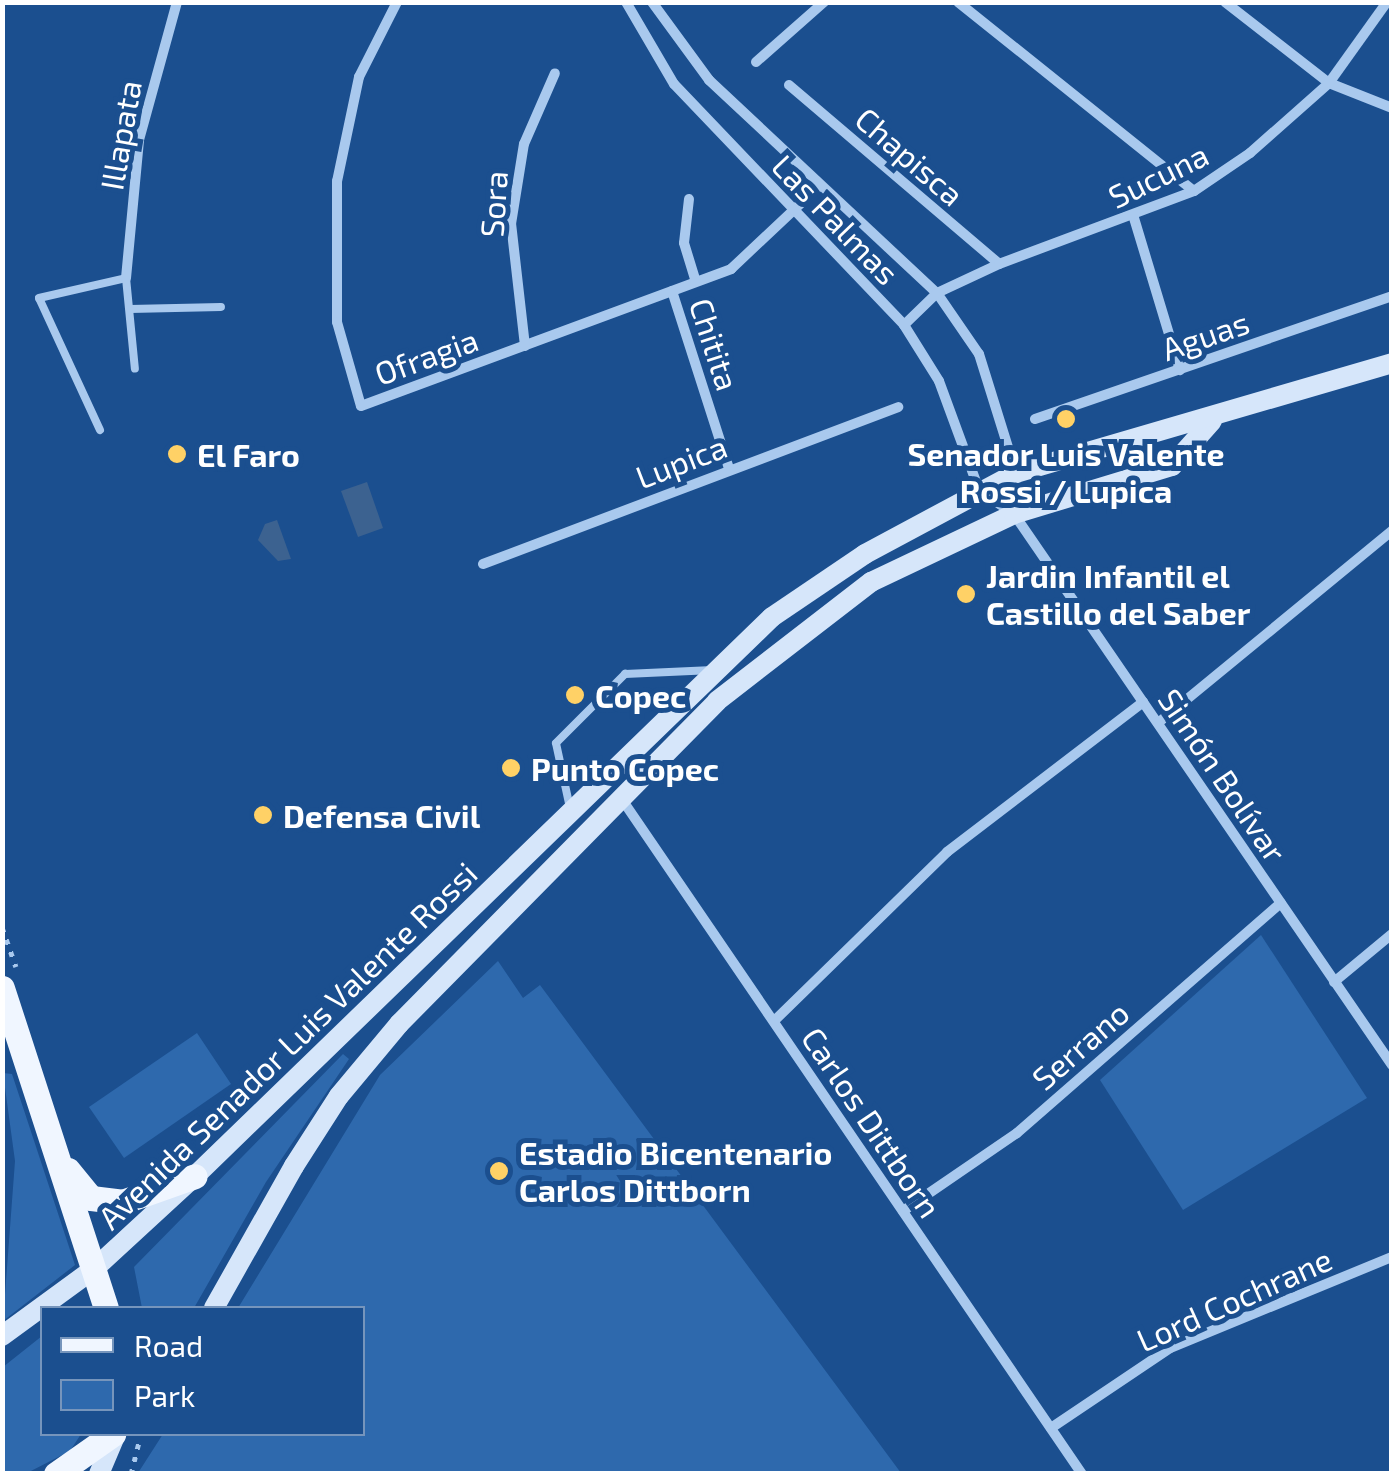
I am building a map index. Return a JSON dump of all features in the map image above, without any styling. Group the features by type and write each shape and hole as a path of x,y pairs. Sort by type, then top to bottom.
{"main road":[{"name":"Avenida Senador Luis Valente Rossi","path":"43,1306 96,1268 195,1176 572,817 713,670 772,616 979,490 1016,474 1212,420 1392,363"},
{"name":"Avenida Senador Luis Valente Rossi","path":"215,1306 339,1096 456,960 796,634 871,582 1014,514 1172,466 1212,420"},
{"path":"2,988 106,1306"},
{"path":"54,1152 91,1198 122,1202 195,1176"},
{"name":"Avenida Senador Luis Valente Rossi","path":"2,1336 40,1309"},
{"path":"56,1474 117,1436"},
{"path":"99,1474 119,1436"}],"street":[{"name":"Illapata","path":"126,278 139,140 177,2"},
{"name":"Ofragia","path":"397,2 359,77 338,181 337,322 361,406 731,269 819,186"},
{"name":"Las Palmas","path":"626,2 674,84 904,325 939,381 979,490"},
{"name":"Las Palmas","path":"652,2 709,80 937,293 979,354 1016,474"},
{"path":"756,62 824,2"},
{"path":"958,2 1194,192"},
{"path":"1224,2 1329,82 1392,108"},
{"name":"Sucuna","path":"904,325 937,293 999,264 1134,218 1194,192 1250,154 1329,82 1387,2"},
{"name":"Sora","path":"525,346 511,224 524,144 554,72"},
{"name":"Chapisca","path":"790,85 999,264"},
{"name":"Chitita","path":"689,199 684,243 695,280"},
{"path":"1134,218 1180,370"},
{"name":"Chitita","path":"672,291 729,469"},
{"name":"Aguas","path":"1035,419 1392,296"},
{"name":"Lupica","path":"482,564 898,407"},
{"path":"1014,514 1016,474"},
{"name":"Simón Bolívar","path":"979,490 1014,514 1392,1065"},
{"path":"1158,724 1392,531"},
{"path":"774,1021 947,852 1143,702"},
{"name":"Carlos Dittborn","path":"622,798 1082,1474"},
{"name":"Serrano","path":"903,1211 1017,1134 1280,903"},
{"path":"1334,982 1392,934"},
{"name":"Lord Cochrane","path":"1051,1428 1170,1348 1392,1257"}],"lane":[{"path":"100,430 39,298 126,278 135,369"},
{"path":"130,309 220,307"},
{"path":"572,817 556,743 625,674 713,670"}],"path":[{"path":"122,1436 141,1456 131,1474"}],"green space":[{"path":"1261,935 1367,1098 1183,1210 1100,1080"},
{"name":"Estadio Bicentenario Carlos Dittborn","path":"498,961 523,998 540,985 901,1473 138,1473 162,1436 365,1436 365,1306 239,1306 380,1075"},
{"path":"197,1033 231,1084 124,1158 89,1107"},
{"path":"343,1054 349,1059 266,1182 195,1306 142,1306 134,1267"},
{"path":"3,1073 12,1074 75,1265 3,1321 15,1161"},
{"path":"40,1338 40,1436 80,1436 70,1451 27,1473 3,1474 3,1367"}],"shaded area":[{"path":"367,482 383,528 358,537 341,491"},
{"path":"277,520 291,559 278,561 258,540 265,524"}],"place":[{"name":"Senador Luis Valente Rossi / Lupica","path":"1066,419"},
{"name":"El Faro","path":"177,454"},
{"name":"Jardin Infantil el Castillo del Saber","path":"966,594"},
{"name":"Copec","path":"575,695"},
{"name":"Punto Copec","path":"511,768"},
{"name":"Defensa Civil","path":"263,815"},
{"name":"Estadio Bicentenario Carlos Dittborn","path":"499,1171"}]}
